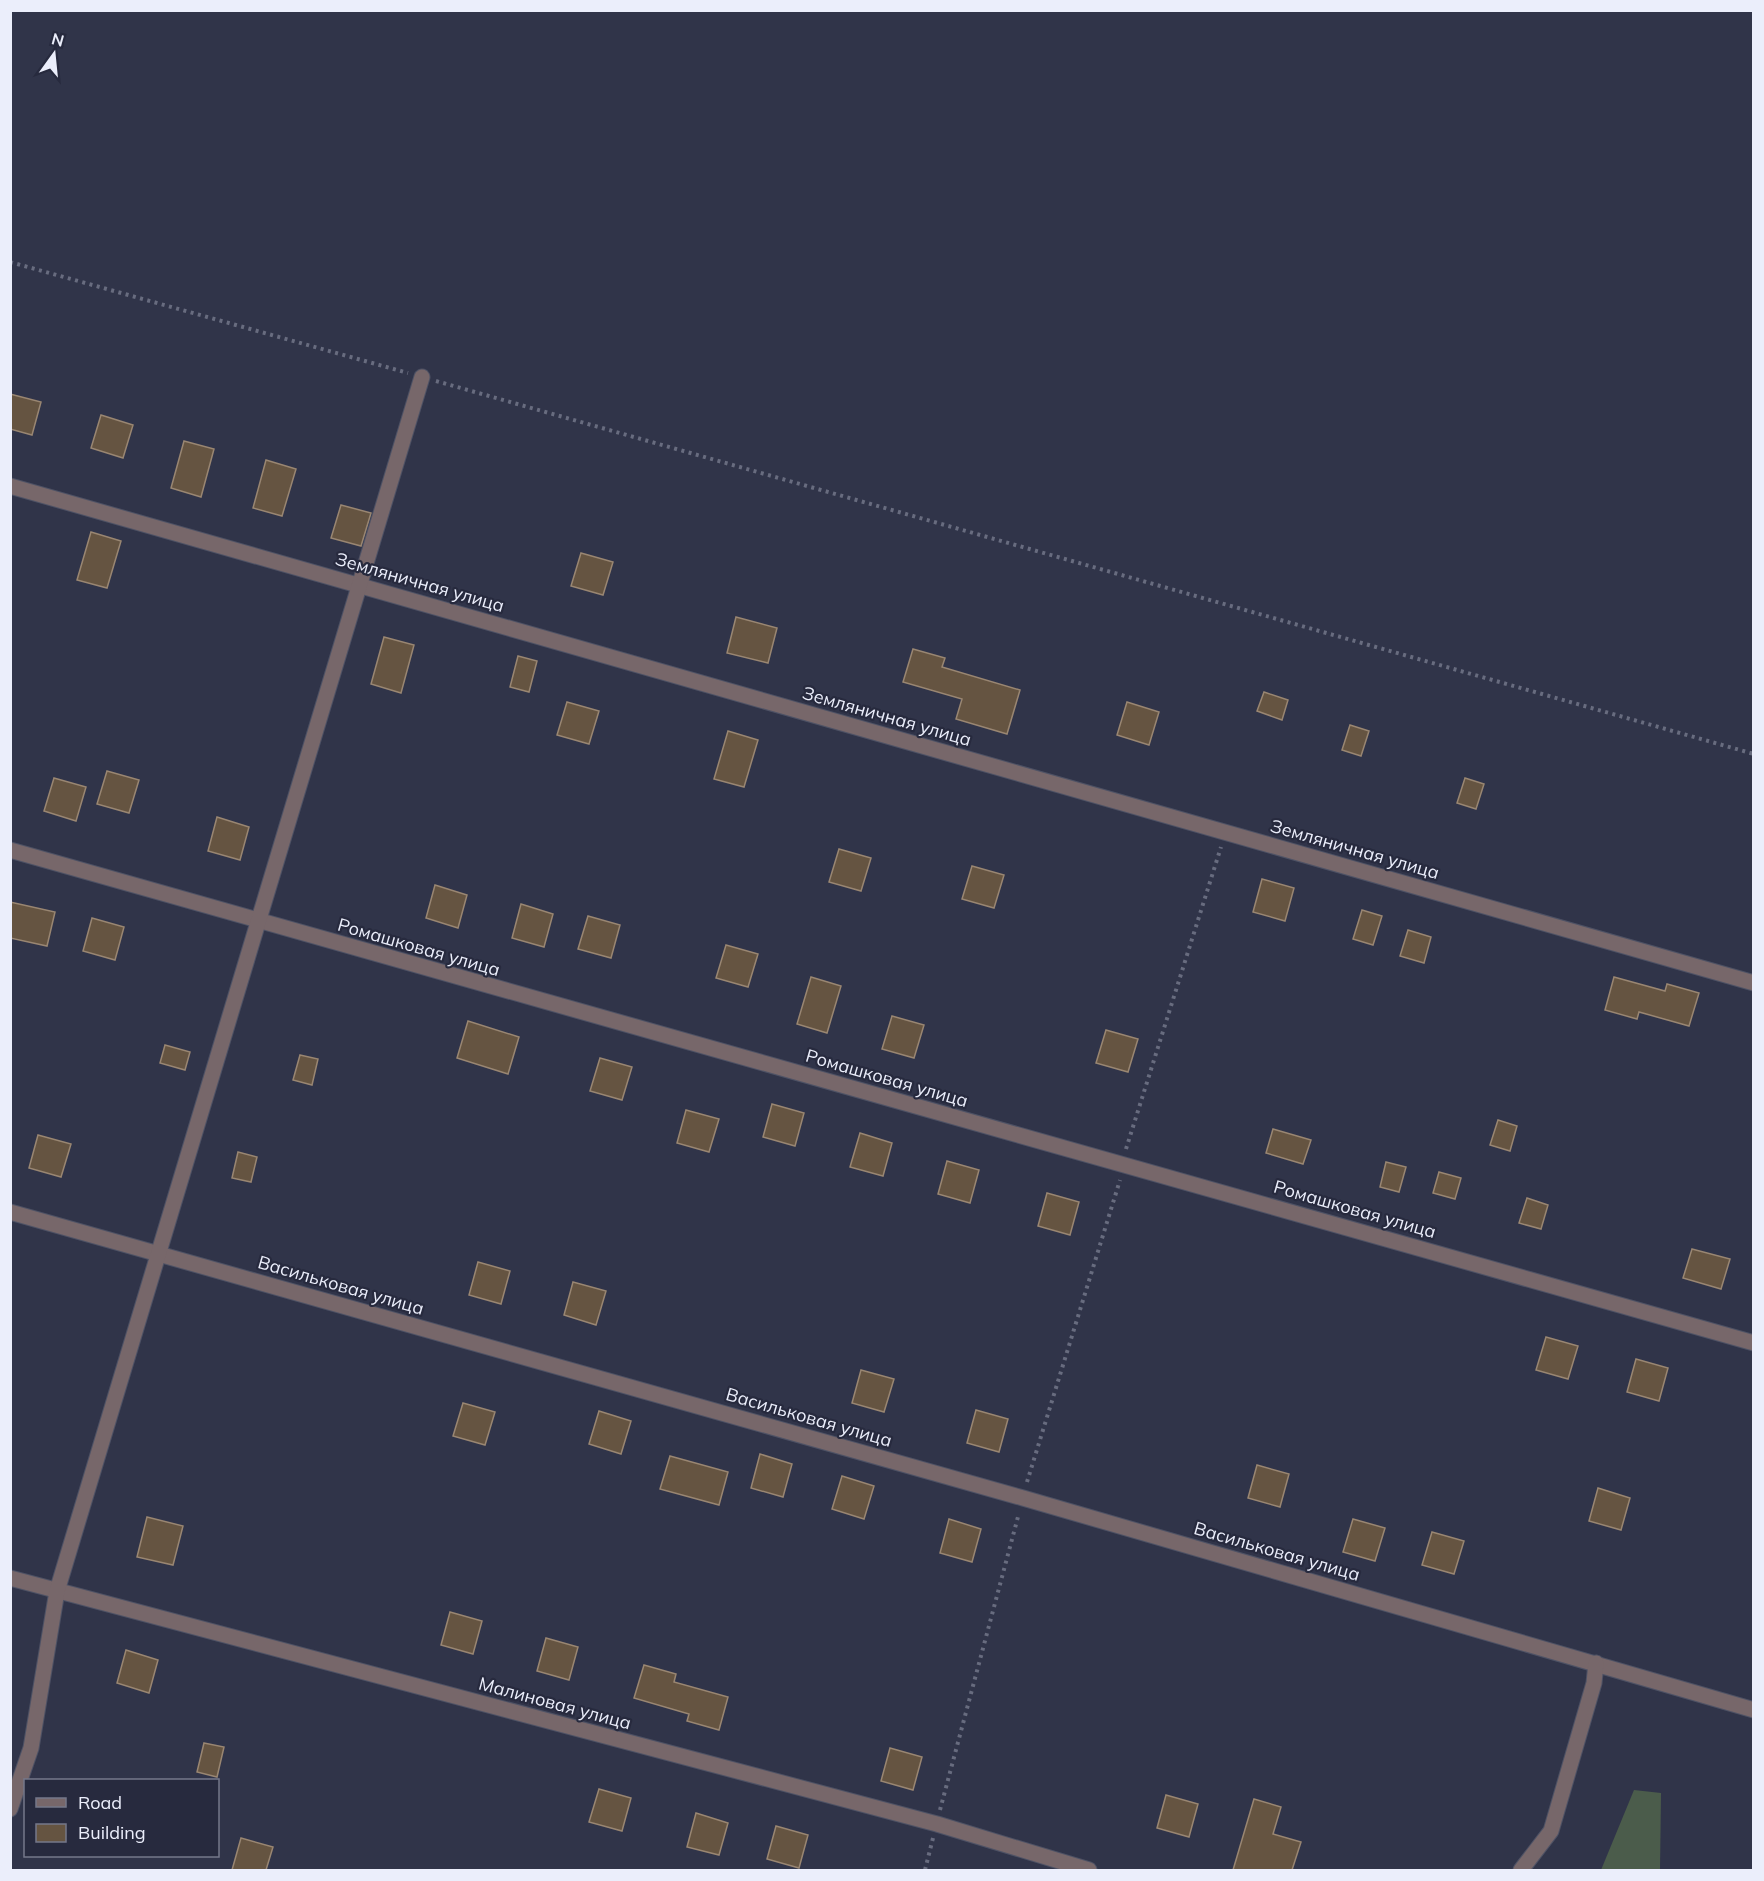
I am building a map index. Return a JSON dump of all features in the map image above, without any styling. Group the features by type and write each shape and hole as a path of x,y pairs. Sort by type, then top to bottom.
{"street":[{"path":"10,1809 31,1748 57,1591 422,377"},
{"name":"Земляничная улица","path":"10,486 1754,983"},
{"name":"Ромашковая улица","path":"10,850 258,922 1125,1164 1754,1343"},
{"name":"Васильковая улица","path":"10,1212 999,1491 1754,1710"},
{"name":"Малиновая улица","path":"10,1578 937,1824 1089,1870"},
{"path":"1521,1870 1551,1831 1594,1683 1596,1663"}],"path":[{"path":"10,262 1754,754"},
{"path":"1125,1164 1126,1147 1226,832"}],"green space":[{"path":"1634,1790 1661,1793 1660,1870 1601,1870"}],"building":[{"path":"10,394 41,402 32,435 10,429"},
{"path":"101,415 133,425 123,458 91,448"},
{"path":"184,441 214,449 201,497 171,488"},
{"path":"266,460 296,469 282,516 253,508"},
{"path":"341,505 371,513 361,546 331,538"},
{"path":"91,532 121,541 107,588 77,580"},
{"path":"581,553 613,562 603,595 571,586"},
{"path":"736,617 777,628 768,663 727,653"},
{"path":"384,637 414,645 401,693 371,684"},
{"path":"913,649 945,658 942,667 1020,690 1007,734 956,719 962,699 903,682"},
{"path":"518,656 537,661 529,692 510,687"},
{"path":"1264,692 1288,700 1282,720 1257,711"},
{"path":"567,702 599,711 589,744 557,735"},
{"path":"1127,702 1159,712 1149,745 1117,735"},
{"path":"1350,725 1369,731 1361,756 1342,750"},
{"path":"728,731 758,740 744,787 714,779"},
{"path":"107,771 139,780 129,813 97,804"},
{"path":"54,778 86,787 76,821 44,811"},
{"path":"1465,778 1484,784 1476,809 1457,803"},
{"path":"217,817 249,827 240,860 208,851"},
{"path":"839,849 871,858 861,891 829,882"},
{"path":"972,866 1004,875 994,908 962,899"},
{"path":"1262,879 1294,888 1285,921 1253,912"},
{"path":"435,885 467,895 458,928 426,918"},
{"path":"10,902 55,912 47,946 10,938"},
{"path":"521,904 553,914 544,947 512,938"},
{"path":"1362,910 1382,916 1373,945 1353,939"},
{"path":"588,916 620,925 611,958 578,949"},
{"path":"92,918 124,927 115,960 83,951"},
{"path":"1408,930 1431,937 1424,963 1400,956"},
{"path":"726,945 758,954 748,987 716,978"},
{"path":"811,977 841,986 827,1033 797,1024"},
{"path":"1614,977 1665,991 1667,984 1699,993 1689,1026 1639,1012 1637,1019 1605,1010"},
{"path":"892,1016 924,1025 914,1058 882,1049"},
{"path":"468,1021 519,1037 508,1074 457,1058"},
{"path":"1106,1030 1138,1039 1128,1072 1096,1063"},
{"path":"165,1045 190,1052 185,1070 160,1063"},
{"path":"300,1055 318,1059 312,1085 293,1080"},
{"path":"600,1058 632,1067 622,1100 590,1091"},
{"path":"772,1104 804,1113 795,1146 763,1137"},
{"path":"686,1110 719,1119 709,1152 677,1143"},
{"path":"1498,1120 1517,1126 1510,1151 1490,1145"},
{"path":"1273,1129 1311,1140 1303,1164 1266,1153"},
{"path":"860,1133 892,1143 883,1176 850,1167"},
{"path":"38,1135 71,1144 61,1177 29,1168"},
{"path":"238,1152 257,1157 251,1182 232,1178"},
{"path":"947,1161 979,1170 970,1203 938,1194"},
{"path":"1386,1162 1406,1167 1399,1192 1380,1187"},
{"path":"1439,1172 1461,1178 1455,1199 1433,1193"},
{"path":"1047,1193 1079,1202 1070,1235 1038,1226"},
{"path":"1527,1198 1548,1205 1541,1229 1519,1223"},
{"path":"1692,1249 1730,1259 1721,1289 1683,1278"},
{"path":"478,1262 510,1271 501,1304 469,1295"},
{"path":"573,1282 606,1291 596,1325 564,1315"},
{"path":"1546,1337 1578,1346 1568,1379 1536,1370"},
{"path":"1636,1359 1668,1368 1659,1401 1627,1392"},
{"path":"861,1370 894,1379 884,1412 852,1403"},
{"path":"463,1403 495,1412 485,1445 453,1436"},
{"path":"976,1410 1008,1419 999,1452 967,1443"},
{"path":"599,1411 631,1421 621,1454 589,1444"},
{"path":"760,1454 792,1464 783,1497 751,1488"},
{"path":"670,1456 728,1472 719,1505 660,1489"},
{"path":"1257,1465 1289,1474 1280,1507 1248,1498"},
{"path":"842,1476 874,1486 864,1519 832,1509"},
{"path":"1598,1488 1630,1498 1621,1530 1589,1521"},
{"path":"147,1517 183,1526 173,1565 137,1557"},
{"path":"949,1519 981,1529 972,1562 940,1553"},
{"path":"1353,1519 1385,1528 1375,1561 1343,1552"},
{"path":"1432,1532 1464,1541 1454,1574 1422,1565"},
{"path":"450,1612 482,1621 473,1654 441,1645"},
{"path":"546,1638 578,1647 569,1680 537,1671"},
{"path":"126,1650 158,1660 149,1693 117,1683"},
{"path":"644,1665 676,1674 674,1682 728,1697 719,1730 687,1721 689,1714 634,1698"},
{"path":"204,1743 224,1747 217,1777 197,1772"},
{"path":"890,1748 922,1757 913,1790 881,1781"},
{"path":"599,1789 631,1798 622,1831 589,1822"},
{"path":"1166,1795 1198,1804 1189,1837 1157,1828"},
{"path":"1254,1799 1281,1807 1273,1834 1301,1842 1292,1870 1233,1870"},
{"path":"696,1813 728,1823 719,1855 687,1847"},
{"path":"776,1826 808,1835 799,1868 767,1859"},
{"path":"241,1838 273,1847 266,1870 232,1870"}]}
